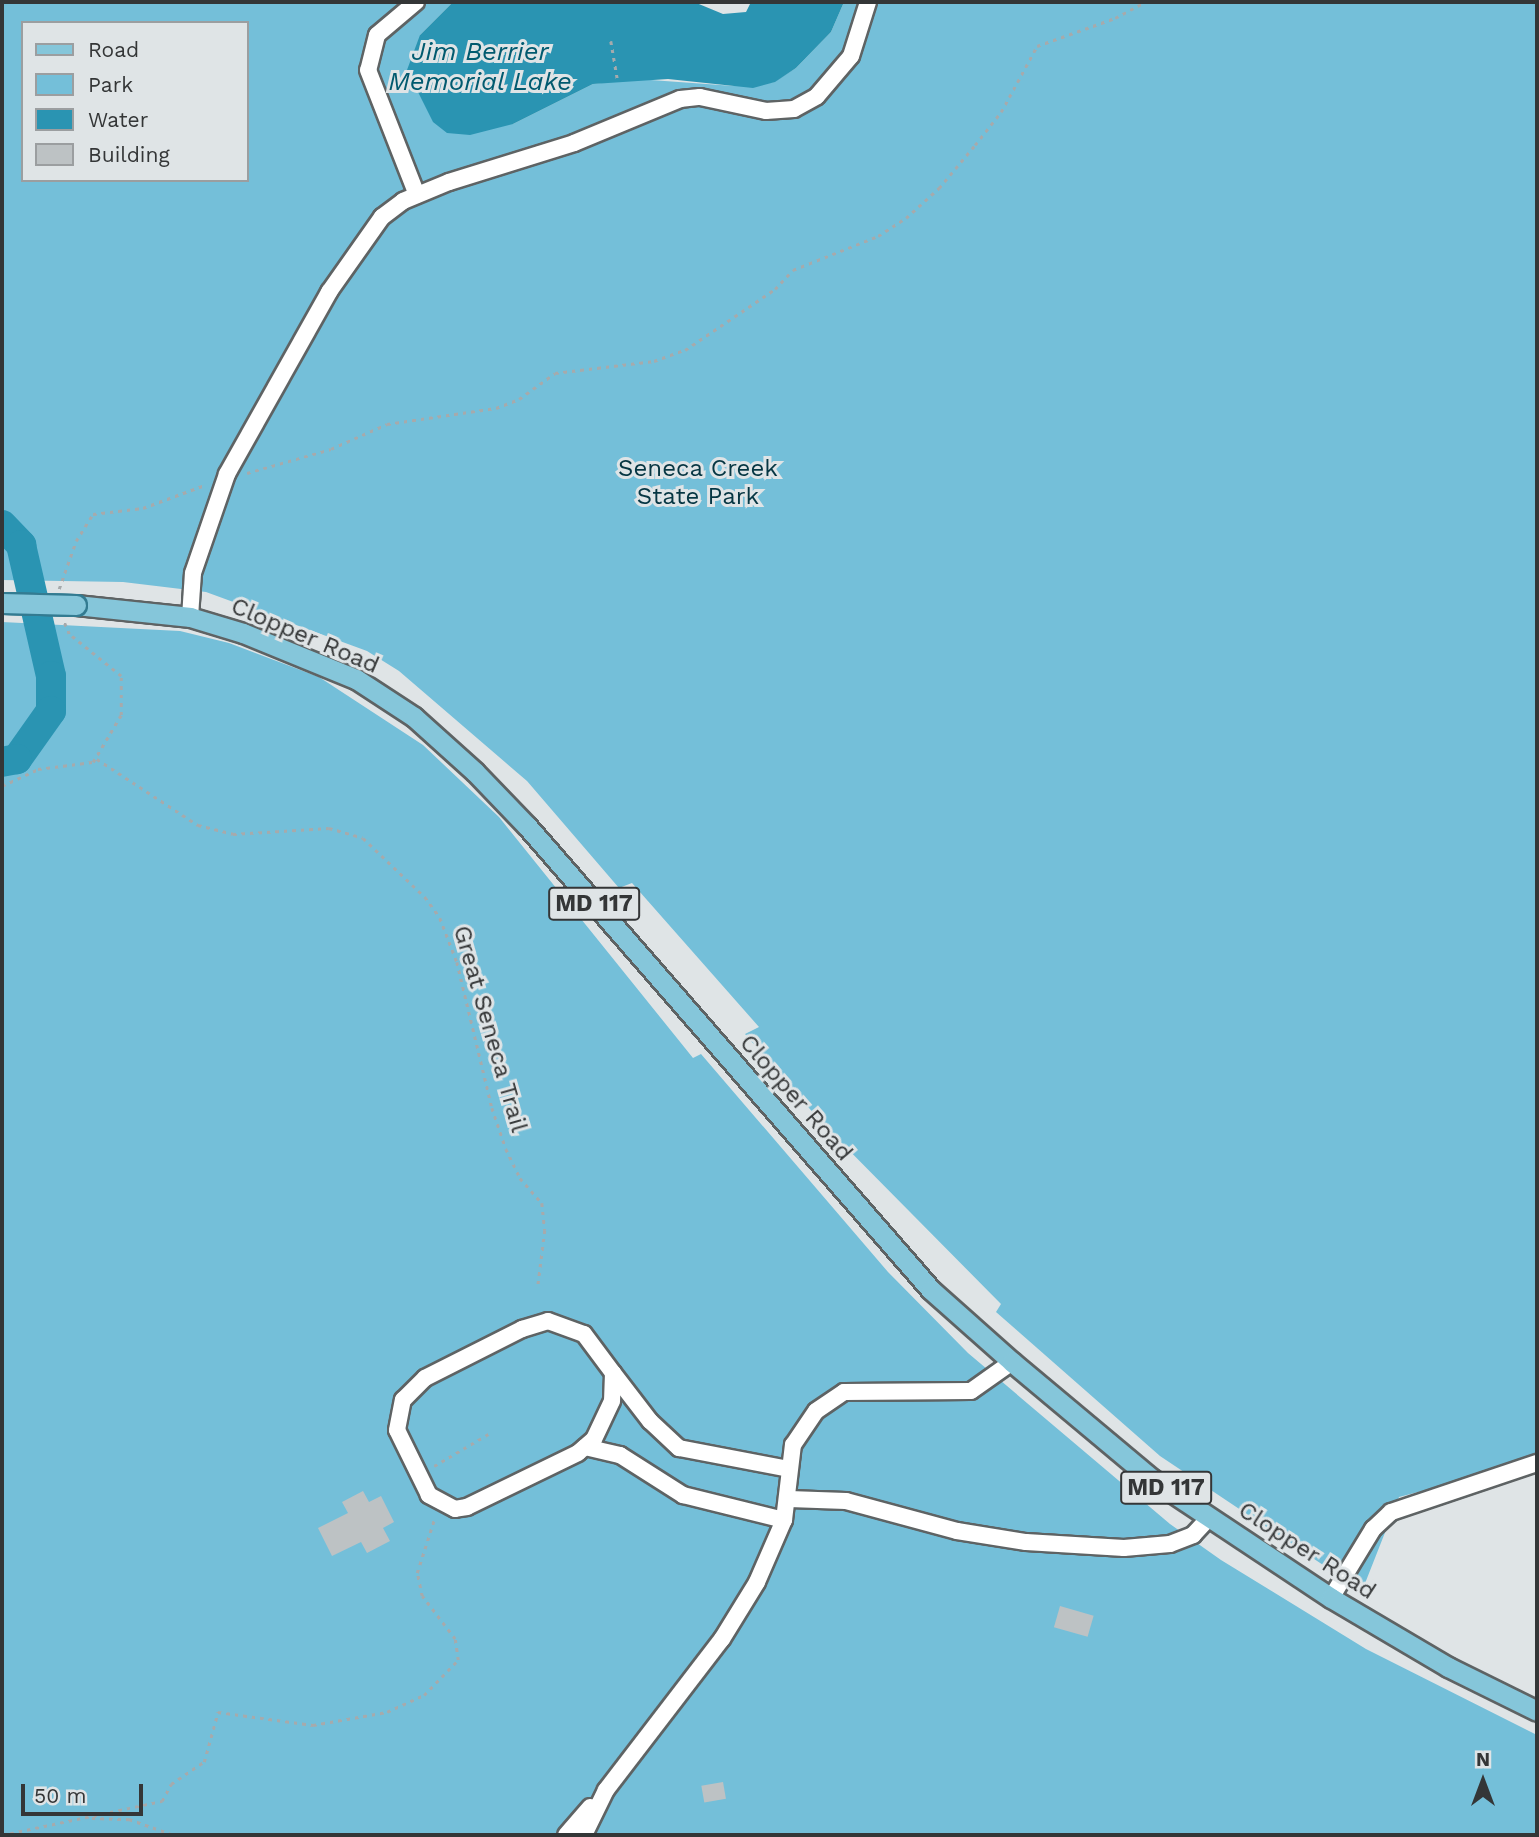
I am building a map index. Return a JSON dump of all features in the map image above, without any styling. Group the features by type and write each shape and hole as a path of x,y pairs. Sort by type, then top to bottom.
{"main road":[{"name":"Clopper Road","path":"2,603 69,611 190,617 243,633 356,679 414,718 475,772 931,1290 1012,1362 1152,1479 1332,1598 1448,1667 1537,1711"}],"street":[{"path":"415,2 377,35 368,70 417,195"},
{"path":"190,617 193,573 227,474 353,254 382,217 417,195 574,143 680,99 700,97 766,111 794,108 817,96 851,56 868,2"},
{"path":"613,1373 605,1424 585,1447 480,1503 455,1508 439,1503 419,1475 397,1430 397,1417 403,1400 425,1378 522,1329 548,1321 584,1334 650,1421 679,1447 789,1469"},
{"path":"566,1835 606,1790 722,1639 757,1582 784,1520 789,1499 789,1469 793,1444 828,1399 868,1389 971,1391 1012,1362"},
{"path":"585,1447 620,1455 661,1485 683,1495 784,1520"},
{"path":"1332,1598 1373,1529 1391,1512 1537,1463"},
{"path":"789,1499 846,1501 957,1531 1026,1542 1124,1548 1170,1544 1193,1535 1210,1517"},
{"path":"584,1835 606,1790"}],"path":[{"path":"59,595 76,541 93,514 143,508 227,474 331,449 387,424 496,408 519,399 555,373 654,361 685,350 775,289 793,270 878,236 906,218 939,188 1001,111 1037,46 1115,18 1145,2"},
{"path":"611,41 618,82"},
{"path":"2,786 38,769 64,769 97,759 121,715 124,686 111,667 69,634 69,611"},
{"name":"Great Seneca Trail","path":"97,759 198,825 233,834 328,828 363,838 425,897 440,918 457,962 492,1108 506,1149 520,1178 542,1203 545,1230 538,1286"},
{"path":"419,1475 490,1433"},
{"path":"2,1835 162,1801 172,1784 204,1762 218,1713 313,1725 387,1713 442,1680 458,1660 455,1639 422,1596 418,1573 439,1503"},
{"path":"89,1818 129,1819 174,1835"}],"green space":[{"name":"Seneca Creek State Park","path":"2,2 453,2 420,35 513,124 593,84 637,79 734,86 774,82 796,68 831,32 844,2 1537,2 1537,1461 1399,1497 1362,1591 1160,1456 996,1312 1001,1304 822,1123 745,1034 759,1027 632,883 619,888 527,781 399,671 367,651 206,592 123,582 2,580"},
{"path":"2,622 180,631 229,643 319,677 423,745 499,817 693,1058 701,1054 888,1272 968,1353 1170,1524 1221,1560 1366,1649 1537,1735 1537,1835 2,1835"}],"water":[{"name":"Jim Berrier Memorial Lake","path":"453,2 694,2 723,14 746,12 751,2 844,2 831,32 796,68 775,82 753,88 668,79 593,84 513,124 470,135 447,133 433,122 407,70 420,35"}],"building":[{"path":"363,1491 369,1502 381,1496 394,1522 383,1528 390,1541 367,1553 361,1542 332,1556 318,1528 348,1513 342,1502"},
{"path":"1060,1606 1094,1616 1088,1637 1054,1627"},
{"path":"723,1782 726,1799 704,1803 701,1786"}],"waterway":[{"path":"2,525 21,545 51,676 51,711 17,759 2,762"}]}
